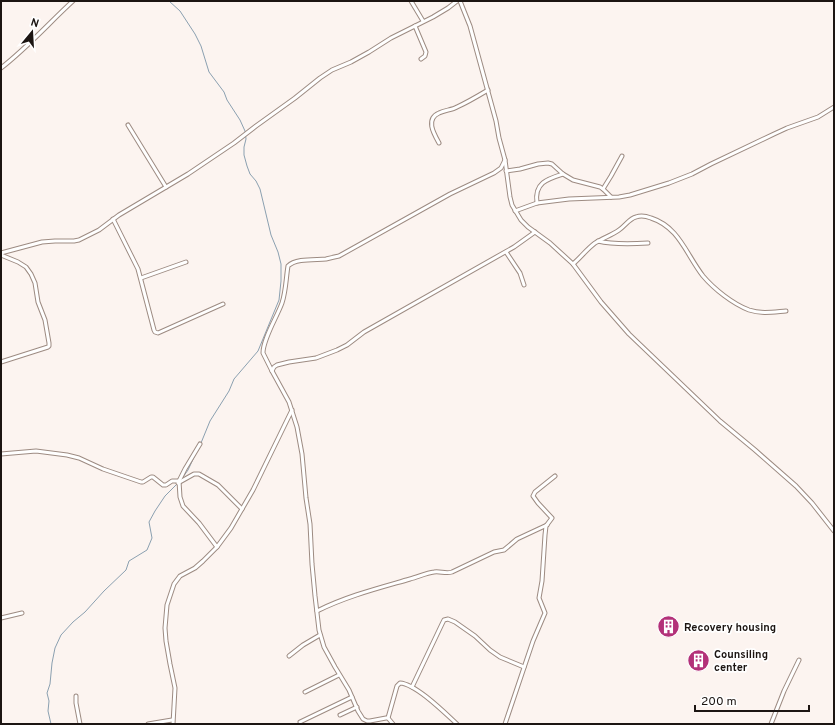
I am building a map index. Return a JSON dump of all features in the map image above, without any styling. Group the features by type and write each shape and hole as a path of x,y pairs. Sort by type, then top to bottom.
{"street":[{"path":"1,68 38,36 56,16 73,1"},
{"path":"411,1 423,22"},
{"path":"1,254 42,242 79,240 99,230 136,204 188,174 234,143 332,70 351,62 391,38 433,17 458,1 470,26 496,121 505,160 510,197 515,211 521,220 573,264 601,302 625,330 720,421 796,486 812,503 834,531"},
{"path":"415,26 426,52 425,56 421,59"},
{"path":"439,143 431,124 434,117 440,112 454,109 488,90"},
{"path":"515,211 536,203 635,194 683,178 759,140 818,117 834,107"},
{"path":"128,125 166,187"},
{"path":"604,189 622,156"},
{"path":"388,718 370,721 365,720 360,715 352,697 326,652 320,635 313,577 310,524 302,454 297,427 292,410 284,392 272,372 263,353 263,349 282,302 289,264 301,260 325,259 339,256 454,192 501,168 505,160"},
{"path":"506,171 548,163 557,168 563,174 578,182 604,189 612,197"},
{"path":"536,203 537,193 541,183 563,174"},
{"path":"573,264 598,241 620,229 632,218 641,216 647,217 657,220 669,227 674,232 703,276 714,288 738,305 751,310 766,312 786,311"},
{"path":"113,220 138,269 156,333 223,304"},
{"path":"272,372 274,367 277,365 316,358 343,347 364,332 506,252 535,232"},
{"path":"598,241 611,244 648,243"},
{"path":"506,252 520,273 524,285"},
{"path":"1,254 26,267 31,274 35,283 38,302 45,320 49,343 48,347 1,362"},
{"path":"141,278 186,262"},
{"path":"173,724 172,720 175,688 165,628 167,605 174,584 182,575 195,568 226,536 266,464 292,410"},
{"path":"200,444 184,469 178,482 180,496 182,505 199,523 217,546"},
{"path":"1,454 40,451 79,458 103,469 141,482 151,476 161,484 165,485 172,481 178,482 194,474 199,474 218,485 242,509"},
{"path":"505,724 533,641 545,613 539,598 542,581 545,535 552,517 533,498 533,496 535,492 555,476"},
{"path":"318,611 347,598 414,579 433,572 452,572 494,552 504,550 517,539 548,524"},
{"path":"1,618 22,613"},
{"path":"412,687 444,620 448,619 475,636 500,657 524,667"},
{"path":"289,656 303,645 320,635"},
{"path":"771,724 781,698 799,660"},
{"path":"305,692 340,675"},
{"path":"388,718 397,686 398,684 403,683 412,687 432,702 457,724"},
{"path":"76,696 80,724"},
{"path":"300,722 352,697"},
{"path":"340,715 357,707"},
{"path":"388,718 393,724"},
{"path":"148,724 172,720"}],"waterway":[{"path":"169,1 180,11 195,34 201,46 209,72 224,92 245,131 246,139 244,155 250,174 260,189 271,235 281,264 279,300 258,351 234,379 229,391 210,421 201,443"},
{"path":"183,477 196,453"},
{"path":"51,724 48,711 49,701 47,693 50,684 55,648 61,635 126,570 129,561 147,550 152,538 149,522 165,496 177,484"}],"place":[{"name":"Recovery housing","path":"669,627"},
{"name":"Counsiling center","path":"699,660"}]}
